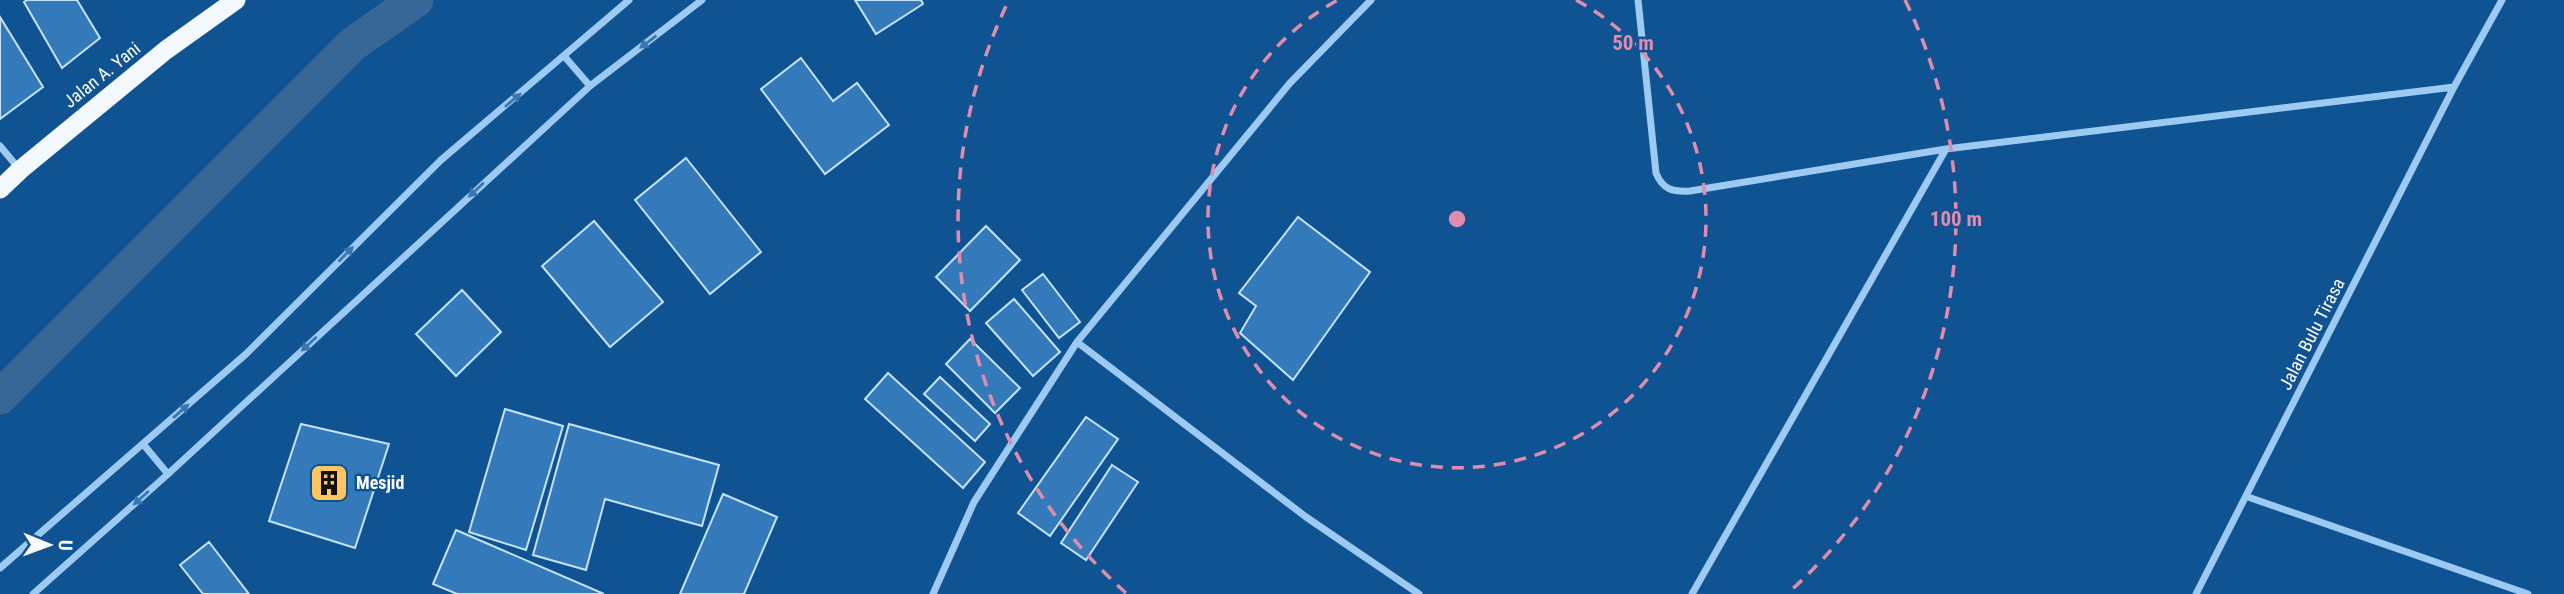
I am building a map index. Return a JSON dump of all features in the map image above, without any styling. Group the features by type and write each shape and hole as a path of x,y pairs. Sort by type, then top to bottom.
{"highway":[{"name":"Jalan A. Yani","path":"0,189 166,50 236,0"}],"street":[{"path":"0,568 246,354 441,160 629,0"},
{"path":"33,594 169,474 590,86 702,0"},
{"path":"933,594 974,502 1077,342 1290,83 1371,0"},
{"path":"1638,0 1656,173 1662,186 1677,192 1946,149 2454,87"},
{"name":"Jalan Bulu Tirasa","path":"2196,594 2248,497 2454,87 2502,0"},
{"path":"565,57 590,86"},
{"path":"0,146 20,170"},
{"path":"1692,594 1946,149"},
{"path":"1077,342 1306,517 1419,594"},
{"path":"142,444 169,474"},
{"path":"2248,497 2528,594"}],"building":[{"path":"77,0 100,38 62,68 24,2"},
{"path":"855,0 921,0 923,4 876,34"},
{"path":"0,17 43,87 0,119"},
{"path":"801,58 833,101 857,83 889,125 825,174 761,89"},
{"path":"686,158 761,252 710,294 635,200"},
{"path":"1298,217 1370,272 1293,380 1240,333 1256,306 1239,293"},
{"path":"594,221 663,302 610,347 542,266"},
{"path":"986,226 1020,260 970,311 936,277"},
{"path":"1043,274 1080,322 1059,338 1022,290"},
{"path":"462,290 501,332 456,376 416,334"},
{"path":"1014,299 1060,352 1033,376 986,323"},
{"path":"970,339 1020,388 995,413 946,364"},
{"path":"888,373 985,462 963,488 865,399"},
{"path":"940,377 990,424 975,441 924,394"},
{"path":"505,409 563,426 526,550 469,532"},
{"path":"1086,417 1118,439 1050,536 1018,513"},
{"name":"Mesjid","path":"301,424 389,444 355,548 269,521"},
{"path":"569,424 719,465 702,526 605,499 586,570 533,555"},
{"path":"1112,465 1138,482 1086,560 1061,543"},
{"path":"723,494 777,517 744,594 680,594"},
{"path":"456,530 604,594 457,594 433,584"},
{"path":"209,542 249,594 203,594 180,565"}],"waterway":[{"path":"0,397 353,44 416,0"}],"place":[{"name":"Mesjid","path":"329,483"}]}
